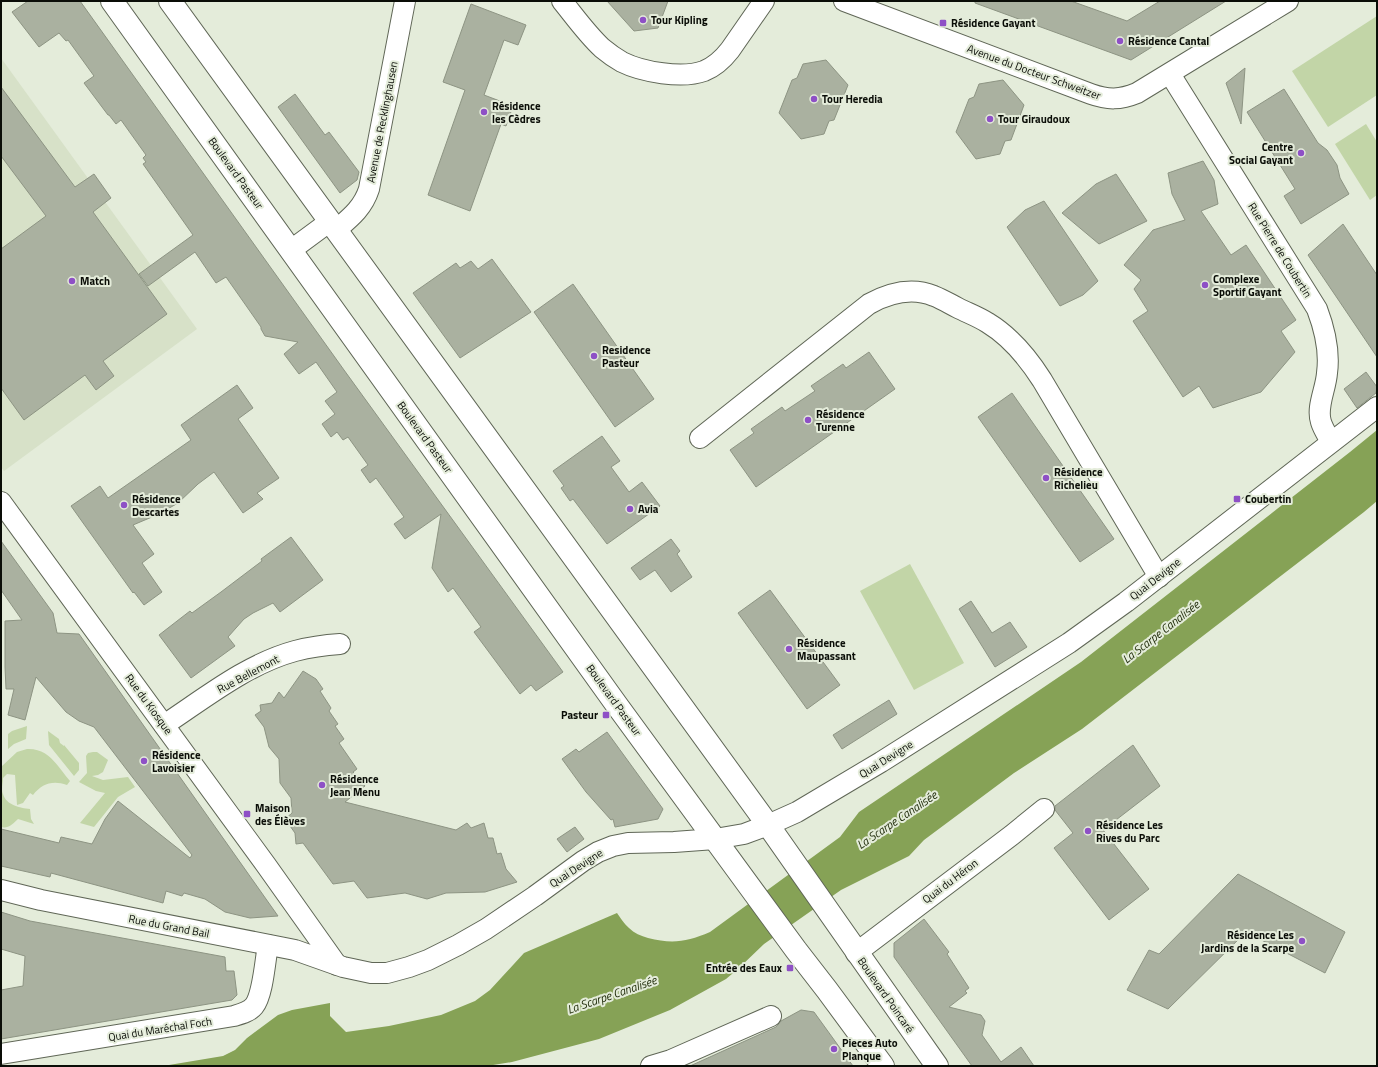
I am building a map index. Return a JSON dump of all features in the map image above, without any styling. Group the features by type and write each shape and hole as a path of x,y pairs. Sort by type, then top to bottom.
{"main road":[{"name":"Boulevard Pasteur","path":"112,1 612,697 796,950 828,990 883,1066"},
{"path":"170,1 768,826"},
{"name":"Boulevard Poincaré","path":"768,826 936,1066"}],"street":[{"name":"Avenue de Recklinghausen","path":"291,250 355,214 366,199 405,1"},
{"path":"562,1 601,47 622,62 663,73 682,74 704,71 723,58 764,1"},
{"name":"Avenue du Docteur Schweitzer","path":"853,3 1103,98 1126,97 1137,93 1288,1"},
{"name":"Rue Pierre de Coubertin","path":"1170,74 1317,309 1326,339 1328,356 1327,374 1320,409 1321,422 1331,442"},
{"path":"700,438 870,304 895,293 908,292 933,295 993,326 1004,334 1032,364 1159,577"},
{"name":"Quai Devigne","path":"337,965 371,973 387,973 428,960 458,945 486,928 535,896 584,860 613,846 628,843 715,839 744,834 768,826 797,812 881,762 1038,664 1098,623 1377,407"},
{"name":"Rue du Kiosque","path":"1,502 262,859 337,965"},
{"name":"Rue Bellemont","path":"164,725 215,691 277,657 306,648 340,644"},
{"name":"Quai du Héron","path":"856,952 1044,809"},
{"name":"Rue du Grand Bail","path":"1,890 41,900 295,950 337,965"},
{"name":"Quai du Maréchal Foch","path":"1,1054 246,1013 253,1007 260,995 268,945"},
{"path":"651,1066 672,1060 771,1016"}],"shaded area":[{"path":"1377,16 1377,95 1328,127 1292,71"},
{"path":"1,58 197,329 4,471 1,467"},
{"path":"1366,124 1377,142 1377,195 1370,200 1335,144"},
{"path":"910,564 964,663 914,690 860,591"},
{"path":"27,726 26,739 14,744 8,749 8,734 12,731"},
{"path":"48,731 59,739 60,743 64,745 79,763 79,770 74,776 49,745"},
{"path":"27,749 35,749 47,755 70,781 67,785 57,783 48,784 40,788 33,795 30,793 23,803 17,805 15,775 7,774 3,778 2,792 5,798 14,805 30,809 31,819 34,824 18,819 8,827 1,827 1,767 17,752"},
{"path":"97,752 108,760 103,772 92,776 103,780 128,777 135,787 118,797 94,827 80,823 105,793 96,791 79,782 87,773 86,756 88,753"}],"water":[{"name":"La Scarpe Canalisée","path":"1377,430 1377,501 1364,512 1082,729 1014,773 924,840 909,856 841,890 764,944 726,979 670,1010 599,1039 512,1062 487,1066 163,1066 223,1056 235,1050 247,1038 278,1015 292,1010 330,1003 330,1016 346,1032 389,1026 441,1015 475,1001 490,990 524,953 617,913 625,925 633,931 648,938 657,940 687,940 710,932 840,837 859,812 1081,662"}],"building":[{"path":"28,1 80,1 344,370 563,672 536,691 531,685 520,694 474,632 481,627 453,588 448,592 432,568 441,514 405,539 394,524 404,517 376,478 370,483 361,470 368,465 348,437 343,440 337,432 331,437 322,424 335,414 325,401 337,392 316,362 299,374 284,354 298,342 265,336 261,327 226,277 216,283 195,252 148,286 139,274 193,235 143,164 146,162 143,158 146,155 121,120 116,124 84,83 94,76 68,40 66,41 59,33 39,47 12,12"},
{"name":"Tour Kipling","path":"607,1 668,1 658,28 634,31"},
{"name":"Résidence Cantal","path":"975,1 1071,1 1127,21 1160,1 1226,1 1131,60 975,3"},
{"name":"Résidence les Cèdres","path":"471,4 526,25 518,45 504,40 484,95 513,106 506,126 501,124 470,211 428,195 465,90 443,82"},
{"name":"Tour Heredia","path":"826,60 848,85 834,120 829,121 824,134 801,139 779,113 792,80 797,78 803,64"},
{"path":"1245,68 1241,124 1226,83"},
{"name":"Tour Giraudoux","path":"1003,80 1024,105 1011,140 1005,141 1000,154 976,159 956,132 969,99 974,97 979,84"},
{"name":"Match","path":"1,87 75,187 94,174 111,198 93,212 167,314 103,361 114,376 96,390 85,375 24,420 1,388 1,249 46,216 1,156"},
{"name":"Centre Social Gayant","path":"1284,89 1318,143 1327,150 1337,165 1340,178 1349,194 1301,224 1284,196 1295,189 1247,112"},
{"path":"295,94 325,135 329,132 359,172 357,180 340,193 278,107"},
{"name":"Complexe Sportif Gayant","path":"1203,161 1214,180 1218,204 1201,211 1231,255 1246,245 1296,320 1281,331 1295,352 1261,392 1213,408 1199,386 1183,397 1133,321 1148,311 1134,289 1141,280 1124,265 1153,230 1185,220 1172,194 1168,173"},
{"path":"1116,174 1147,221 1099,244 1062,213 1096,184"},
{"path":"1044,201 1098,281 1083,295 1060,306 1007,227 1025,210"},
{"path":"1343,224 1377,275 1377,357 1308,255"},
{"path":"492,259 531,312 460,358 413,293 456,263 460,268 471,261 478,269"},
{"name":"Residence Pasteur","path":"573,284 654,399 615,427 534,312"},
{"name":"Résidence Turenne","path":"869,352 895,389 756,487 730,450 754,433 751,429 782,407 785,411 815,391 811,386 843,364 846,368"},
{"path":"1366,372 1377,387 1376,393 1357,408 1344,389"},
{"name":"Résidence Descartes","path":"237,385 253,408 238,419 279,478 257,493 263,499 243,513 214,472 198,484 178,503 159,514 133,525 154,554 142,563 162,592 144,605 134,592 133,593 71,506 100,486 108,498 191,440 181,425"},
{"name":"Résidence Richelieu","path":"1012,393 1114,539 1080,562 978,417"},
{"path":"602,436 620,461 611,467 629,492 642,482 660,506 607,544 573,499 570,501 561,488 564,486 553,471"},
{"path":"291,537 323,580 280,612 273,603 244,619 228,637 235,646 191,678 159,635 190,611 192,613 221,592 262,561 261,559"},
{"path":"671,539 680,551 677,554 692,577 671,592 655,570 640,580 631,568"},
{"name":"Résidence Lavoisier","path":"1,541 53,613 57,633 79,634 278,916 250,918 225,912 205,899 184,893 182,896 166,891 163,903 51,873 50,877 1,866 1,829 59,843 61,837 92,844 105,819 118,801 190,858 192,855 94,727 79,721 66,712 36,677 25,720 8,715 14,689 6,689 5,621 22,620 1,590"},
{"name":"Résidence Maupassant","path":"770,590 840,685 807,709 738,613"},
{"path":"971,601 992,633 1010,622 1027,647 995,667 959,609"},
{"name":"Résidence Jean Menu","path":"303,671 316,679 323,689 320,691 331,708 329,711 338,724 335,726 344,739 339,743 357,769 353,772 365,786 345,802 456,830 467,823 471,828 484,823 488,838 493,838 497,854 501,853 506,869 517,882 485,892 446,893 427,899 405,893 367,898 354,881 333,884 303,843 296,844 295,833 285,819 292,813 291,798 280,783 279,759 269,747 264,727 255,715 261,711 260,705 272,703 279,692 284,698"},
{"path":"889,700 897,714 842,749 833,735"},
{"path":"607,732 663,809 658,819 615,827 613,819 611,820 586,792 562,759 576,749 579,752"},
{"name":"Résidence Les Rives du Parc","path":"1133,745 1160,786 1103,830 1149,889 1109,920 1054,848 1073,833 1055,810 1055,806"},
{"path":"575,827 584,839 567,852 557,839"},
{"name":"Résidence Les Jardins de la Scarpe","path":"1238,874 1345,932 1325,973 1246,932 1168,1009 1127,990 1149,950 1159,954"},
{"path":"1,912 30,921 225,957 226,971 234,971 237,995 232,1000 1,1039 1,990 23,986 25,956 1,949"},
{"path":"924,919 949,952 947,954 969,988 965,991 967,993 949,1007 981,1015 985,1021 982,1035 1001,1062 1021,1047 1034,1066 972,1066 894,957 894,943"},
{"path":"801,1010 814,1012 853,1066 690,1066 776,1027 781,1021"}],"place":[{"name":"Tour Kipling","path":"643,20"},
{"name":"Résidence Gayant","path":"943,23"},
{"name":"Résidence Cantal","path":"1120,41"},
{"name":"Tour Heredia","path":"814,99"},
{"name":"Résidence les Cèdres","path":"484,112"},
{"name":"Tour Giraudoux","path":"990,119"},
{"name":"Centre Social Gayant","path":"1301,153"},
{"name":"Match","path":"72,281"},
{"name":"Complexe Sportif Gayant","path":"1205,285"},
{"name":"Residence Pasteur","path":"594,356"},
{"name":"Résidence Turenne","path":"808,420"},
{"name":"Résidence Richelieu","path":"1046,478"},
{"name":"Coubertin","path":"1237,499"},
{"name":"Résidence Descartes","path":"124,505"},
{"name":"Avia","path":"630,509"},
{"name":"Résidence Maupassant","path":"789,649"},
{"name":"Pasteur","path":"606,715"},
{"name":"Résidence Lavoisier","path":"144,761"},
{"name":"Résidence Jean Menu","path":"322,785"},
{"name":"Maison des Élèves","path":"247,814"},
{"name":"Résidence Les Rives du Parc","path":"1088,831"},
{"name":"Résidence Les Jardins de la Scarpe","path":"1302,941"},
{"name":"Entrée des Eaux","path":"790,968"},
{"name":"Pieces Auto Planque","path":"834,1049"}]}
